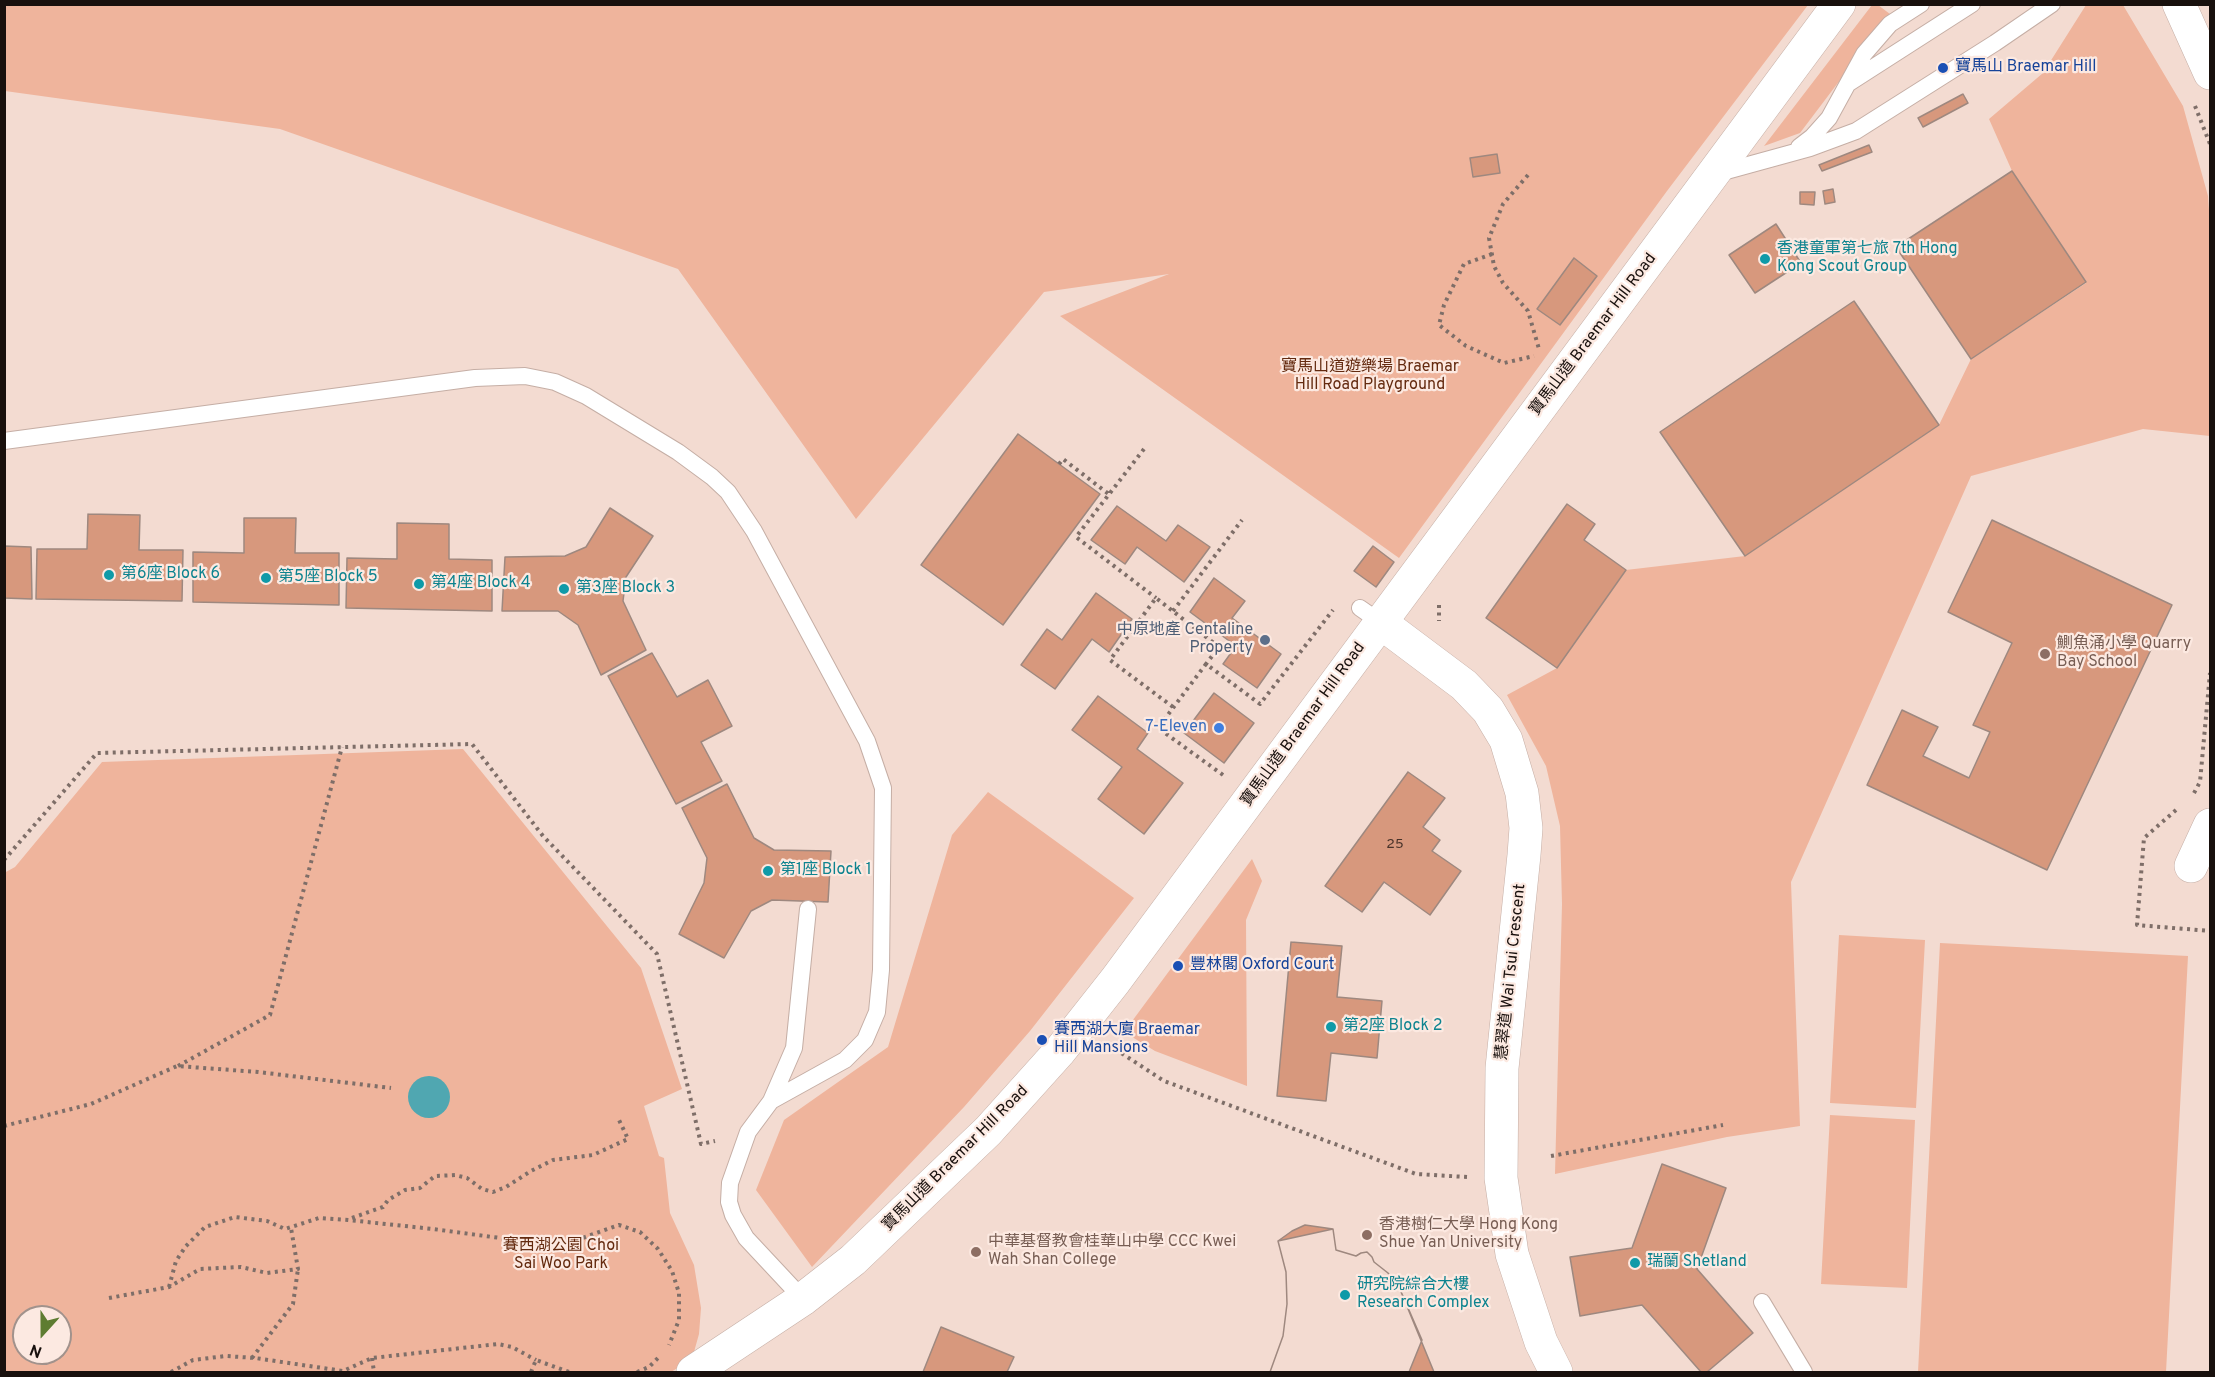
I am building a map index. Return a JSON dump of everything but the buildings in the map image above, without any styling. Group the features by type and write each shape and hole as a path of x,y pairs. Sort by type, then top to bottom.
{"street":[{"name":"寶馬山道 Braemar Hill Road","path":"693,1372 803,1299 853,1260 988,1131 1059,1052 1115,981 1370,615 1714,175 1839,4"},
{"path":"2179,4 2211,73"},
{"name":"慧翠道 Wai Tsui Crescent","path":"1370,615 1464,685 1488,710 1506,740 1522,793 1526,828 1502,1068 1501,1178 1512,1254 1541,1342 1556,1372"},
{"path":"2191,866 2211,825"}],"lane":[{"path":"1793,151 1812,137 1829,117 1864,54 1890,24 1921,4"},
{"path":"1847,84 1972,4"},
{"path":"1714,175 1810,148 1856,131 2052,4"},
{"path":"4,441 475,378 525,376 555,382 586,396 678,452 712,477 728,492 754,531 867,741 884,788 881,970 877,1012 865,1040 845,1059 771,1101"},
{"path":"803,1299 746,1238 733,1215 729,1202 730,1184 748,1132 771,1101 794,1048 808,909"},
{"path":"1762,1302 1804,1372"}],"path":[{"path":"1492,254 1464,264 1444,305 1439,325 1466,346 1504,363 1540,355 1528,311 1503,284 1494,266 1492,254 1489,238 1503,204 1528,175"},
{"path":"1144,449 1076,537 1219,647 1158,728 1227,778"},
{"path":"1059,464 1063,459 1110,495"},
{"path":"1173,611 1242,520"},
{"path":"1156,598 1110,660 1173,707"},
{"path":"1438,600 1438,621"},
{"path":"1206,664 1260,704 1338,604"},
{"path":"4,860 97,753 472,744 543,836 657,954 701,1144 748,1132"},
{"path":"4,1126 91,1104 177,1066 270,1015 342,747"},
{"path":"1102,1041 1164,1081 1416,1174 1460,1177"},
{"path":"177,1066 258,1072 391,1088"},
{"path":"348,1220 383,1207 388,1200 405,1190 420,1188 435,1176 455,1175 467,1178 482,1189 494,1192 553,1160 593,1155 628,1139 619,1120"},
{"path":"1551,1156 1723,1125"},
{"path":"169,1287 176,1261 186,1246 205,1227 235,1217 267,1221 285,1229 319,1218 433,1228 545,1244 574,1241 619,1226 640,1232 658,1249 672,1271 679,1293 678,1320 668,1346"},
{"path":"252,1358 293,1304 298,1269 291,1228"},
{"path":"563,1243 567,1258"},
{"path":"109,1298 169,1287 201,1269 241,1267 267,1273 298,1269"},
{"path":"171,1372 193,1360 226,1356 343,1371 372,1358 498,1344 512,1347 536,1360 569,1372"},
{"path":"637,1372 649,1367 662,1353"},
{"path":"372,1358 374,1372"},
{"path":"531,1372 536,1360"}],"green space":[{"name":"寶馬山道遊樂場 Braemar Hill Road Playground","path":"5,4 1808,5 1667,191 1399,558 1060,316 1169,274 1044,292 856,519 678,269 280,129 5,91"},
{"path":"1872,5 1878,5 1890,14 1800,133 1764,146"},
{"path":"2086,5 2123,5 2183,106 2208,196 2210,436 2143,429 1971,476 1791,882 1800,1126 1727,1137 1555,1174 1562,904 1560,826 1546,766 1507,695 1557,668 1626,570 1745,556 1939,425 1971,359 2086,283 2012,171 1989,119 2043,73"},
{"name":"賽西湖公園 Choi Sai Woo Park","path":"463,749 641,968 682,1089 644,1106 659,1156 664,1158 670,1213 694,1265 701,1308 699,1334 692,1359 671,1372 5,1372 4,873 15,867 102,762"},
{"path":"988,792 1134,898 1030,1031 964,1107 812,1267 756,1190 784,1120 888,1047 952,835"},
{"path":"1252,859 1262,881 1246,920 1247,1086 1155,1051 1124,1032"},
{"path":"1839,935 1925,940 1916,1108 1830,1103"},
{"path":"1940,943 2188,956 2166,1372 1918,1372"},
{"path":"1830,1115 1915,1120 1907,1288 1821,1284"}],"water":[{"path":"429,1076 444,1082 450,1097 444,1112 429,1118 414,1112 408,1097 414,1082"}],"place":[{"name":"寶馬山 Braemar Hill","path":"1943,68"},
{"name":"香港童軍第七旅 7th Hong Kong Scout Group","path":"1765,259"},
{"name":"第6座 Block 6","path":"109,575"},
{"name":"第5座 Block 5","path":"266,578"},
{"name":"第4座 Block 4","path":"419,584"},
{"name":"第3座 Block 3","path":"564,589"},
{"name":"中原地產 Centaline Property","path":"1265,640"},
{"name":"鰂魚涌小學 Quarry Bay School","path":"2045,654"},
{"name":"7-Eleven","path":"1219,728"},
{"name":"第1座 Block 1","path":"768,871"},
{"name":"豐林閣 Oxford Court","path":"1178,966"},
{"name":"第2座 Block 2","path":"1331,1027"},
{"name":"賽西湖大廈 Braemar Hill Mansions","path":"1042,1040"},
{"name":"香港樹仁大學 Hong Kong Shue Yan University","path":"1367,1235"},
{"name":"中華基督教會桂華山中學 CCC Kwei Wah Shan College","path":"976,1252"},
{"name":"瑞蘭 Shetland","path":"1635,1263"},
{"name":"研究院綜合大樓 Research Complex","path":"1345,1295"}]}
